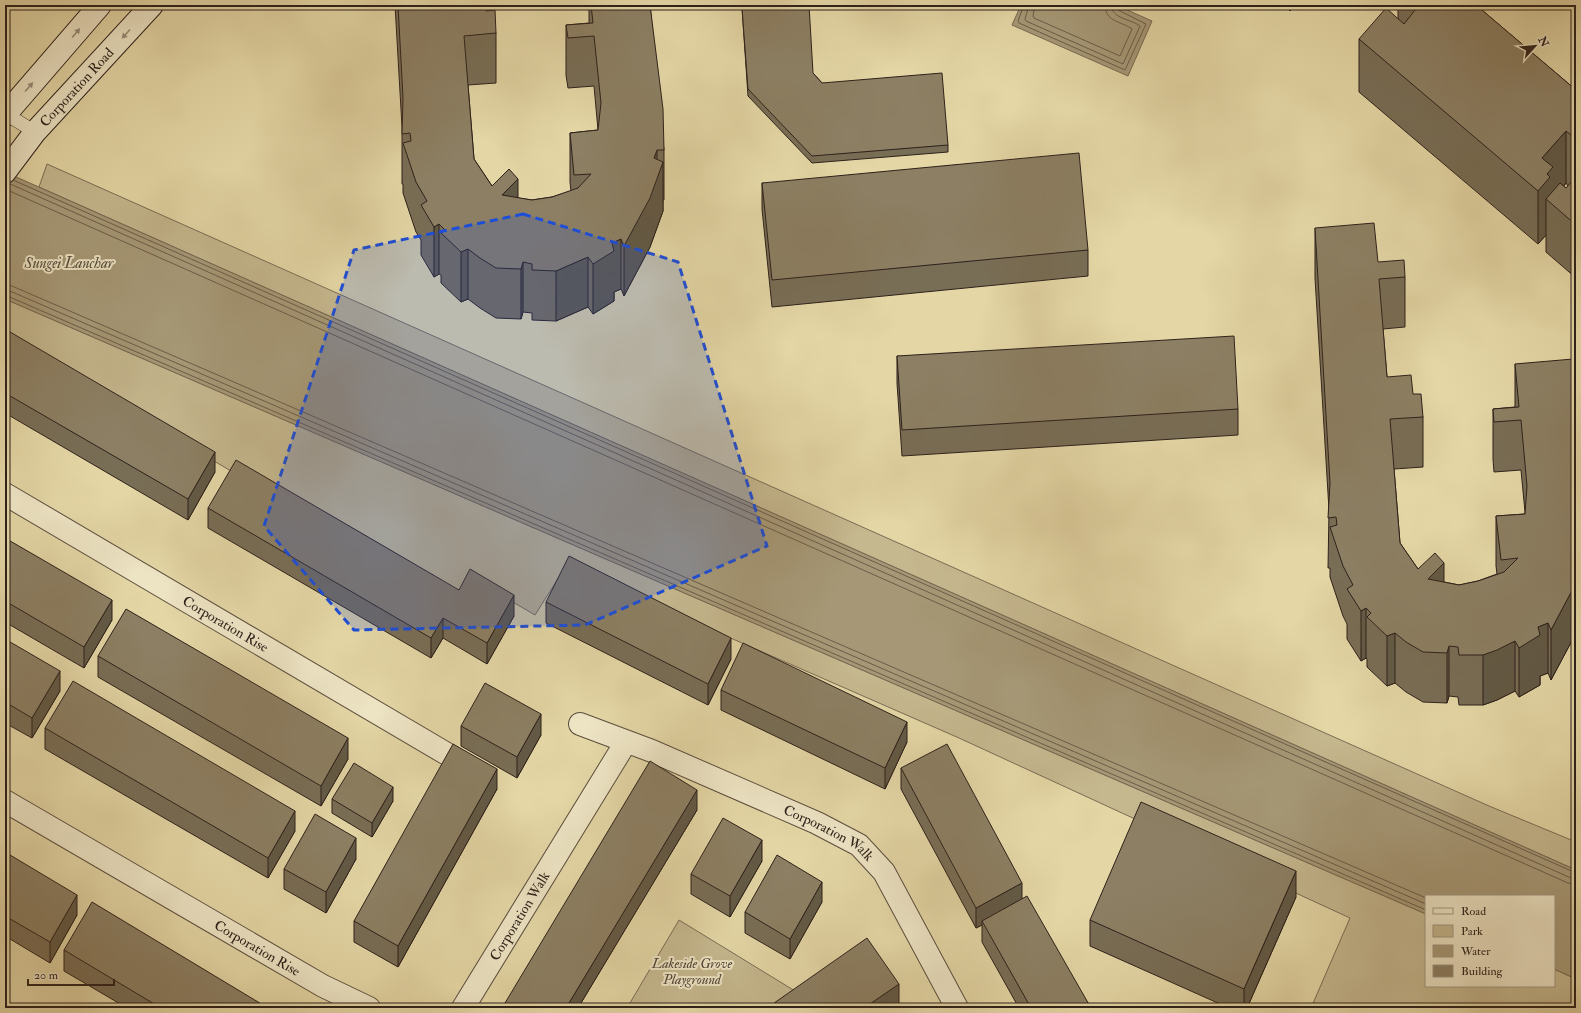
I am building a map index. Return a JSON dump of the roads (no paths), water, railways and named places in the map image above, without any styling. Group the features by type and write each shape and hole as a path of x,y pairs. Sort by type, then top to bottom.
{"street":[{"path":"5,115 100,5"},
{"name":"Corporation Road","path":"10,164 34,132 152,5"},
{"name":"Corporation Rise","path":"5,494 447,754"},
{"name":"Corporation Walk","path":"580,724 652,751 817,823 859,845 884,872 957,1008"},
{"name":"Corporation Walk","path":"462,1008 626,742"},
{"name":"Corporation Rise","path":"5,802 323,986 367,1008"}],"lane":[{"path":"5,115 34,132"}],"water":[{"path":"1021,5 1116,5 1152,21 1128,76 1012,25"},
{"name":"Sungei Lanchar","path":"5,172 1576,870 1576,979 1555,969 1555,895 1425,895 1425,914 5,299"}],"park label":[{"name":"Lakeside Grove Playground","path":"692,972"}]}
